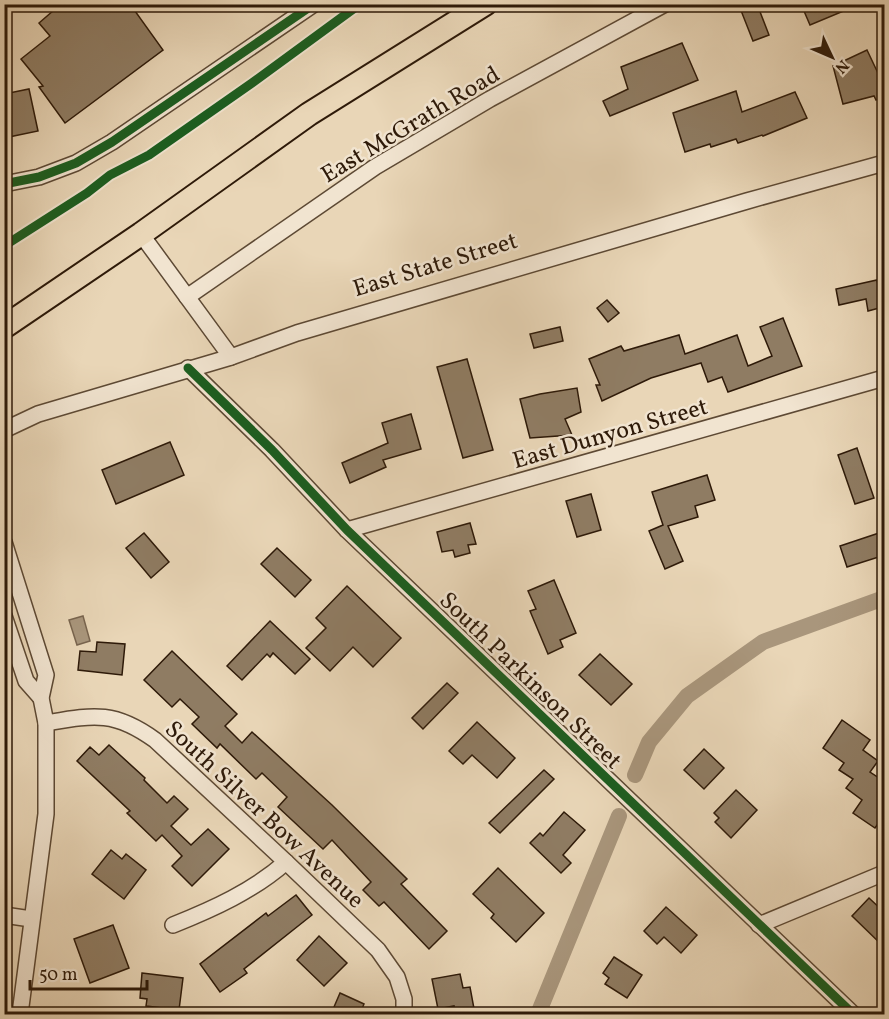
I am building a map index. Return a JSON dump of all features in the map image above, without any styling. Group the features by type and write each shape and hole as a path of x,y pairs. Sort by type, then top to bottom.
{"highway":[{"path":"4,327 141,234 309,114 485,4"}],"street":[{"path":"4,184 39,177 76,163 112,142 314,4"},
{"name":"East McGrath Road","path":"187,297 375,167 490,99 665,4"},
{"name":"East State Street","path":"4,430 38,414 231,357 297,333 521,266 885,163"},
{"path":"141,234 231,357"},
{"name":"South Parkinson Street","path":"188,368 272,450 347,530 853,1014"},
{"name":"East Dunyon Street","path":"347,530 885,378"},
{"path":"4,542 46,675 41,698 46,723 46,814 20,1014"},
{"path":"4,616 26,681 41,698"},
{"name":"South Silver Bow Avenue","path":"46,723 88,716 106,717 124,721 140,729 286,862 378,950 397,977 404,999 404,1014"},
{"path":"173,925 207,912 239,895 270,876 286,862"},
{"path":"759,925 885,873"},
{"path":"4,915 31,919"}],"shaded area":[{"path":"83,616 90,641 77,645 69,620"}],"building":[{"path":"61,4 130,4 163,50 65,123 39,87 43,86 21,59 50,36 39,23"},
{"path":"749,4 757,4 769,35 753,41 740,8"},
{"path":"801,4 858,4 858,5 810,25"},
{"path":"682,43 698,80 610,116 603,101 628,89 621,67"},
{"path":"867,50 885,88 885,96 876,100 874,96 843,104 833,66"},
{"path":"29,89 38,131 4,138 4,94"},
{"path":"736,91 742,112 795,92 807,118 763,136 738,143 736,139 685,152 673,113"},
{"path":"877,280 883,307 868,311 866,299 839,305 836,289"},
{"path":"607,300 619,313 608,322 597,308"},
{"path":"783,318 802,366 728,392 722,377 708,382 701,363 651,378 602,401 596,385 600,385 589,359 621,346 624,351 679,335 685,354 737,335 748,366 772,356 760,327"},
{"path":"560,327 563,341 534,348 530,334"},
{"path":"467,359 493,450 463,458 437,367"},
{"path":"577,388 581,412 565,419 572,435 530,438 520,399"},
{"path":"411,414 421,449 383,460 386,467 350,483 342,463 388,443 382,423"},
{"path":"170,442 184,475 116,504 102,470"},
{"path":"857,448 874,498 855,504 838,455"},
{"path":"707,475 715,500 695,506 698,517 668,526 683,561 665,569 649,531 663,525 652,492"},
{"path":"591,494 601,530 577,537 566,501"},
{"path":"470,523 476,544 468,545 470,553 455,557 453,550 442,552 437,532"},
{"path":"144,533 169,562 151,578 126,548"},
{"path":"879,533 885,548 885,555 847,567 840,546"},
{"path":"277,548 311,580 295,597 261,564"},
{"path":"554,580 576,633 560,640 563,647 548,654 530,611 536,609 528,591"},
{"path":"347,586 401,638 373,667 353,647 330,671 306,648 326,628 316,618"},
{"path":"270,621 310,659 295,674 273,653 270,657 267,654 242,680 227,666"},
{"path":"97,642 125,644 122,675 78,670 80,651 96,652"},
{"path":"172,651 237,714 225,726 242,743 252,732 332,805 407,879 401,884 447,931 429,949 384,902 379,906 363,890 371,882 332,840 323,849 278,807 287,797 262,773 256,779 220,744 217,748 192,724 199,717 180,699 172,707 144,680"},
{"path":"600,654 632,684 611,705 579,675"},
{"path":"447,683 458,693 423,729 412,718"},
{"path":"842,720 870,740 863,750 878,761 870,772 885,782 885,814 875,828 853,813 862,800 846,788 853,779 839,770 844,763 823,748"},
{"path":"477,722 515,758 497,778 472,755 463,764 449,751"},
{"path":"109,745 145,778 144,780 167,803 174,796 188,809 171,826 191,845 208,829 229,849 192,886 172,866 182,856 162,835 156,841 127,813 130,811 77,761 90,747 99,755"},
{"path":"704,749 724,768 704,789 684,770"},
{"path":"544,770 554,779 500,833 489,823"},
{"path":"736,790 757,810 731,838 715,822 719,818 714,813"},
{"path":"564,812 585,830 563,855 571,863 561,873 530,843 540,833 543,836"},
{"path":"111,850 122,859 126,854 146,870 124,899 92,874"},
{"path":"498,868 544,913 516,942 491,918 494,914 473,894"},
{"path":"296,895 312,915 244,969 247,973 220,992 200,964 266,913 268,916"},
{"path":"869,898 885,913 885,948 852,916"},
{"path":"666,907 697,935 681,953 664,937 657,944 644,931"},
{"path":"113,925 129,968 90,983 74,939"},
{"path":"319,936 347,963 324,986 297,960"},
{"path":"614,957 642,975 627,998 605,984 609,978 603,973"},
{"path":"142,973 183,978 179,1010 146,1006 147,999 140,998"},
{"path":"460,974 463,988 470,987 475,1014 455,1014 454,1006 438,1009 432,979"},
{"path":"340,993 364,1004 360,1014 331,1014"}],"waterway":[{"path":"635,775 649,742 687,696 763,642 884,598"},
{"path":"538,1014 619,816"}],"cycle path":[{"path":"4,184 39,177 76,163 112,142 314,4"},
{"path":"4,246 87,193 110,175 149,155 360,4"},
{"path":"188,368 272,450 347,530 853,1014"}]}
